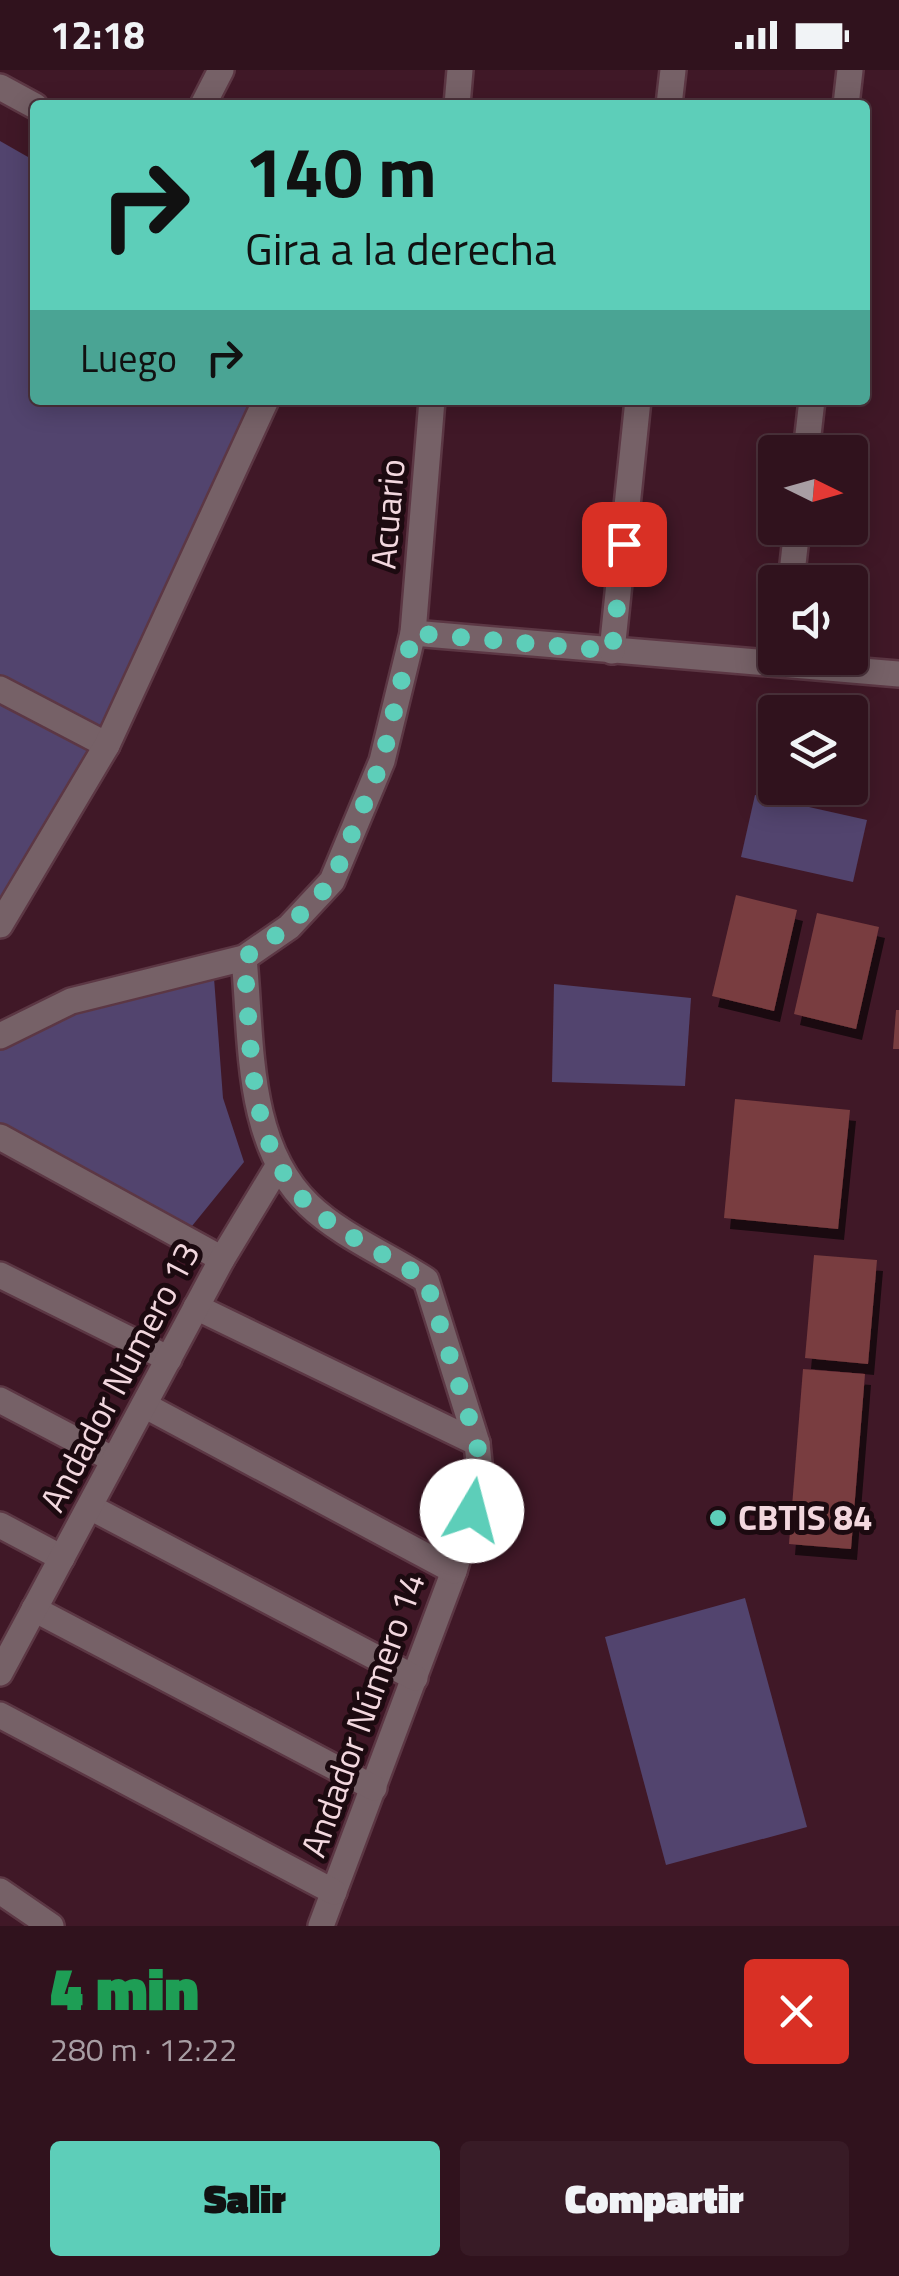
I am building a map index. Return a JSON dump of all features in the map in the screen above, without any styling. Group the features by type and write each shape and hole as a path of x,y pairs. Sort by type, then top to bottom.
{"street":[{"path":"206,100 221,70"},
{"path":"457,100 460,70"},
{"path":"670,100 673,70"},
{"path":"847,100 850,70"},
{"path":"0,87 30,103"},
{"path":"0,925 108,745 264,405"},
{"name":"Acuario","path":"244,958 289,926 332,882 382,761 413,633 432,405"},
{"path":"612,651 637,405"},
{"path":"808,435 811,405"},
{"path":"413,633 758,660"},
{"path":"868,671 899,674"},
{"path":"0,689 108,745"},
{"path":"0,1036 71,1001 244,958"},
{"name":"Andador Número 14","path":"244,958 258,1102 277,1168 311,1207 426,1280 477,1443 482,1482 454,1571 321,1926"},
{"path":"0,1137 222,1258"},
{"name":"Andador Número 13","path":"2,1667 222,1258 277,1168"},
{"path":"0,1274 169,1358"},
{"path":"196,1308 477,1443"},
{"path":"0,1400 114,1460"},
{"path":"144,1405 454,1571"},
{"path":"90,1506 415,1678"},
{"path":"0,1525 62,1558"},
{"path":"34,1609 374,1788"},
{"path":"0,1715 334,1892"},
{"path":"0,1891 51,1926"}],"shaded area":[{"path":"0,141 30,158 30,405 278,405 0,913"},
{"path":"755,795 758,805 800,805 867,820 853,882 741,857"},
{"path":"214,978 223,1098 244,1162 192,1226 0,1125 0,1046 24,1024"},
{"path":"554,984 691,998 685,1086 552,1082"},
{"path":"745,1598 807,1827 666,1865 605,1637"}],"building":[{"path":"736,895 797,910 774,1011 712,996"},
{"path":"817,913 879,927 856,1029 794,1014"},
{"path":"896,1010 899,1049 893,1049"},
{"path":"735,1099 850,1110 838,1229 724,1218"},
{"path":"814,1255 877,1260 868,1364 805,1358"},
{"path":"803,1369 865,1374 851,1549 789,1544"}],"place":[{"name":"CBTIS 84","path":"718,1518"}],"route":[{"path":"472,1511 482,1482 477,1443 426,1280 311,1207 277,1168 258,1102 244,958 289,926 332,882 382,761 413,633 612,651 624,544"}]}
